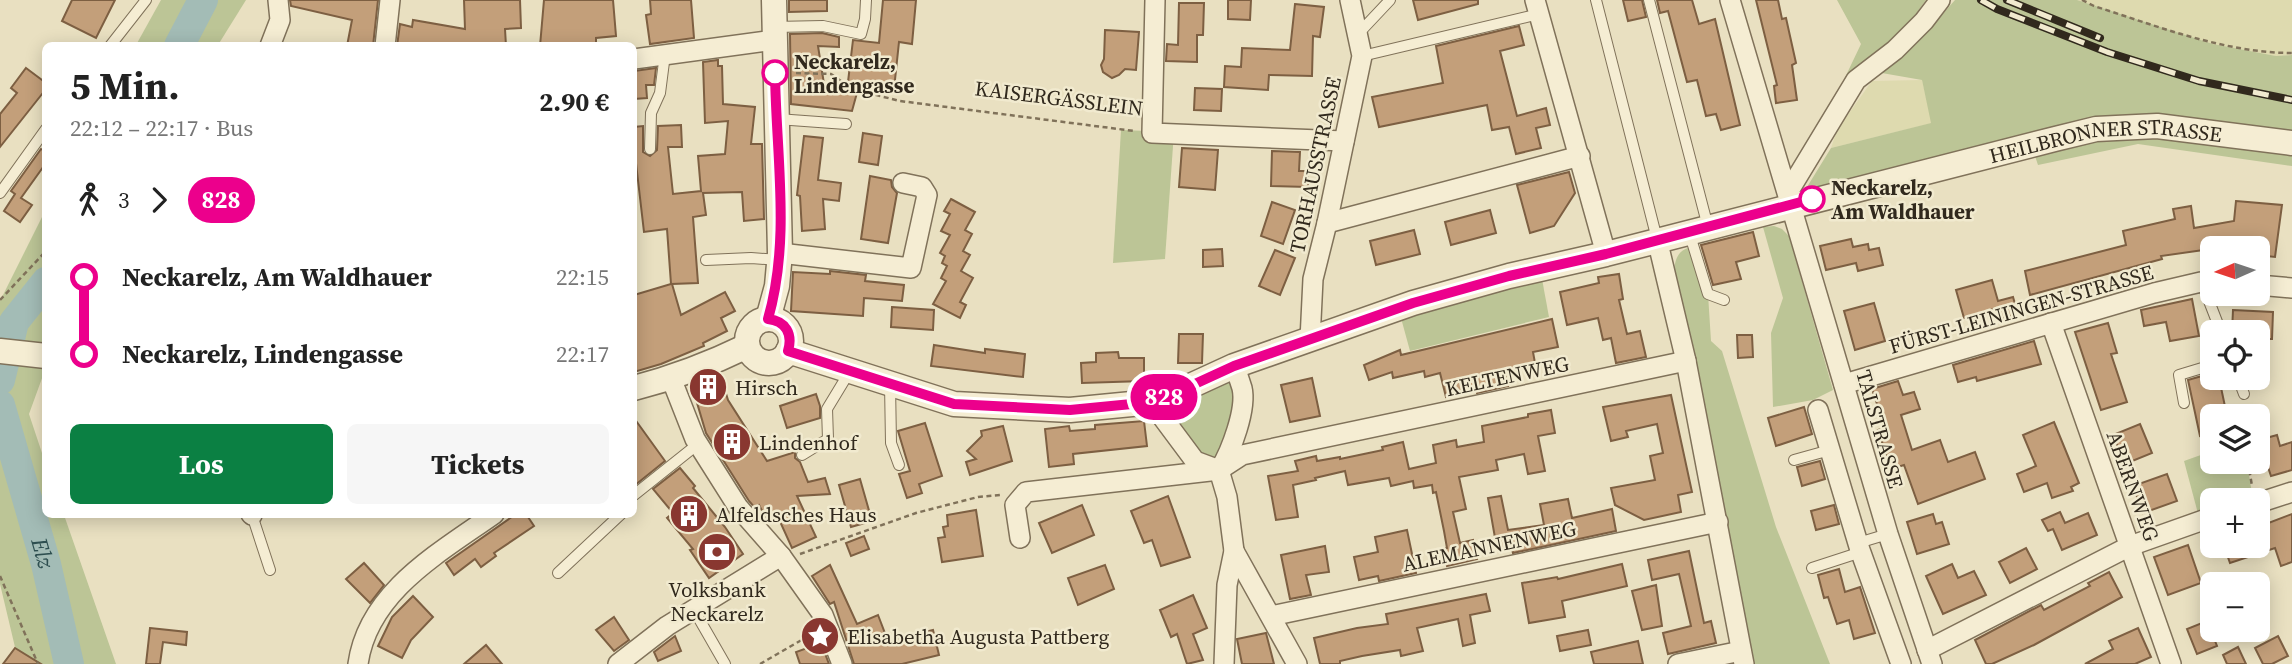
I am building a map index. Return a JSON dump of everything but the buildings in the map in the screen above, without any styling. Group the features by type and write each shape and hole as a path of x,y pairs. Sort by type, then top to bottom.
{"street":[{"path":"272,42 280,20 278,0"},
{"path":"385,42 390,0"},
{"path":"768,319 777,286 780,256 774,0"},
{"path":"1152,133 1155,0"},
{"name":"TORHAUSSTRASSE","path":"1310,340 1313,279 1362,57 1350,0"},
{"name":"TALSTRASSE","path":"1730,0 1888,534 1929,657"},
{"path":"1789,205 1790,189 1856,80 1895,50 1924,21 1940,0"},
{"path":"1537,7 1606,254"},
{"path":"637,59 774,34"},
{"name":"HEILBRONNER STRASSE","path":"788,351 954,404 1070,410 1142,403 1173,394 1234,366 1413,303 1789,205 2096,130 2157,126 2292,143"},
{"name":"KAISERGÄSSLEIN","path":"1152,133 1344,141"},
{"path":"1327,223 1580,156"},
{"path":"780,256 911,268 927,195 922,187 903,184"},
{"path":"1657,239 1686,360 1742,657 1678,664"},
{"name":"FÜRST-LEININGEN-STRASSE","path":"1844,384 2154,293 2200,283"},
{"path":"2270,286 2292,288"},
{"path":"768,319 782,323 790,335 788,351 780,360 767,363 752,356 747,346 751,327 768,319"},
{"name":"ABERNWEG","path":"2051,323 2171,664"},
{"path":"637,387 718,361 747,346"},
{"path":"0,351 42,356"},
{"name":"KELTENWEG","path":"1219,470 1242,455 1686,360"},
{"path":"1224,664 1227,585 1234,551 1227,497 1219,470 1233,443 1242,407 1242,388 1234,366"},
{"path":"671,378 698,444 738,507 783,559 822,615 842,664"},
{"path":"1142,403 1160,414 1195,461 1219,470"},
{"path":"1818,410 1859,546 1902,664"},
{"path":"1020,538 1015,511 1018,500 1026,492 1219,470"},
{"path":"2270,494 2292,492"},
{"path":"358,664 359,652 377,610 405,579 489,518"},
{"path":"1929,657 2130,545 2200,521"},
{"name":"ALEMANNENWEG","path":"1271,616 1718,522"},
{"path":"1234,551 1297,664"},
{"path":"618,664 667,626 783,559"}],"lane":[{"path":"113,42 146,0"},
{"path":"774,34 823,26 861,34 866,0"},
{"path":"1357,35 1390,0"},
{"path":"1596,0 1657,239"},
{"path":"1649,0 1699,230 1708,294 1724,300"},
{"path":"1362,57 1537,7"},
{"path":"650,149 651,113 660,93 665,54"},
{"path":"776,119 846,124"},
{"path":"0,193 42,135"},
{"path":"706,260 780,256"},
{"path":"2184,402 2179,375 2200,369"},
{"path":"802,455 828,439 827,409 851,370"},
{"path":"890,384 891,443 900,465"},
{"path":"2242,390 2244,394"},
{"path":"637,493 698,444"},
{"path":"1794,460 1830,450"},
{"path":"252,518 270,570"},
{"path":"558,573 617,518"},
{"path":"1812,568 1852,555 1859,546 1888,534"},
{"path":"694,610 725,664"}],"path":[{"path":"2082,0 2214,42 2292,53"},
{"name":"KAISERGÄSSLEIN","path":"775,73 831,74 852,89 900,101 1152,133"},
{"path":"0,300 42,255"},
{"path":"783,559 916,513 978,497 1011,496 1018,500"},
{"path":"0,576 38,664"},
{"path":"760,664 827,625"}],"shaded area":[{"path":"2077,0 2292,0 2292,55 2276,56 2213,44"},
{"path":"1922,80 1932,123 1831,148 1837,130 1872,81"}],"green space":[{"path":"161,0 246,0 220,42 138,42"},
{"path":"1837,0 1926,0 1905,29 1840,88 1861,44"},
{"path":"1955,0 2077,0 2213,44 2276,56 2292,55 2292,166 2138,144 2038,165 2035,156 1805,194 1831,148 1931,123 1922,80 1876,72 1916,44"},
{"path":"1121,130 1174,132 1165,259 1113,263"},
{"path":"42,217 42,378 29,414 42,453 42,518 65,518 116,664 19,664 0,584 0,301"},
{"path":"1774,226 1789,236 1833,390 1813,400 1773,407 1771,333 1783,298 1763,227"},
{"path":"1691,247 1708,294 1711,341 1722,351 1776,527 1830,664 1751,664 1673,276 1677,257"},
{"path":"1542,279 1549,317 1410,351 1401,318"},
{"path":"1234,366 1242,388 1226,459 1195,461 1160,414 1173,394"},
{"path":"2200,455 2200,474 2249,474 2251,488 2200,488 2200,521 2184,461"}],"waterway":[{"name":"Elz","path":"181,42 203,0"},
{"name":"Elz","path":"0,380 14,322 42,287"},
{"name":"Elz","path":"0,405 46,564 69,664"}],"railway":[{"path":"1981,0 1997,9 2107,52 2199,81 2292,100"},
{"path":"2007,0 2100,38"}],"bus line":[{"name":"828","path":"775,73 780,260 777,286 768,319 782,323 787,329 790,335 788,351 954,404 1070,410 1142,403 1173,394 1234,366 1413,303 1812,199"}],"place":[{"name":"Neckarelz, Lindengasse","path":"775,73"},
{"name":"Neckarelz, Am Waldhauer","path":"1812,199"},
{"name":"Hirsch","path":"708,387"},
{"name":"Lindenhof","path":"732,442"},
{"name":"Alfeldsches Haus","path":"689,514"},
{"name":"Volksbank Neckarelz","path":"717,552"},
{"name":"Elisabetha Augusta Pattberg","path":"820,636"}]}
